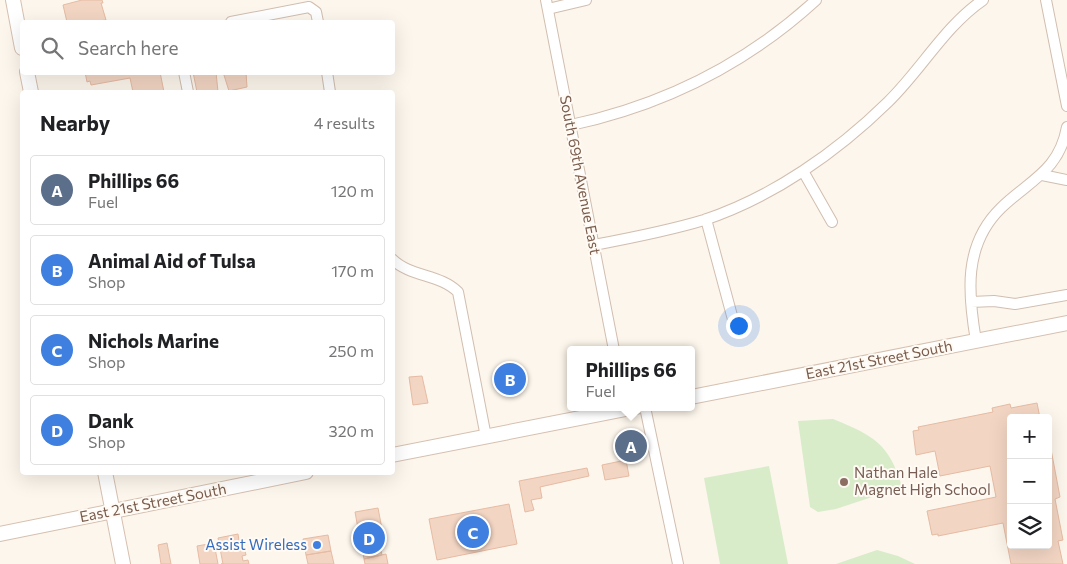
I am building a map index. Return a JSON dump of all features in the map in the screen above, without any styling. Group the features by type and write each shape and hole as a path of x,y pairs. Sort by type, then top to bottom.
{"main road":[{"path":"13,0 20,37"},
{"path":"28,75 31,90"},
{"name":"East 21st Street South","path":"695,396 1067,323"},
{"path":"395,455 614,411"},
{"path":"106,475 123,564"},
{"name":"East 21st Street South","path":"0,534 291,475"}],"street":[{"path":"547,4 586,0"},
{"path":"571,125 637,108 716,73 777,34 816,0"},
{"path":"594,245 656,233 706,219 752,199 803,172 888,102 960,20 983,0"},
{"path":"1046,0 1067,106"},
{"name":"South 69th Avenue East","path":"547,4 613,346"},
{"path":"241,20 309,7 316,12 318,20"},
{"path":"185,75 188,90"},
{"path":"327,75 330,90"},
{"path":"976,341 969,288 972,261 983,230 1002,207 1042,175 1065,146 1067,128"},
{"path":"803,172 832,222"},
{"path":"1042,175 1067,180"},
{"path":"706,219 735,327"},
{"path":"395,261 410,271 451,285 458,292 486,437"},
{"path":"971,302 994,301 1015,304 1067,295"},
{"path":"646,411 678,564"}],"green space":[{"path":"833,419 869,436 878,443 892,460 902,487 836,509 818,512 810,507 798,421"},
{"path":"769,466 788,564 720,564 704,478"},
{"path":"877,550 898,556 915,564 836,564"}],"building":[{"path":"82,0 102,0 103,3 101,3 106,20 67,20 63,5"},
{"path":"86,75 161,75 164,90 133,90 130,78 91,85 90,81 87,82"},
{"path":"194,75 216,75 218,90 197,90"},
{"path":"224,75 246,75 247,87 229,90"},
{"path":"515,367 520,388 506,391 501,370"},
{"path":"422,376 428,403 413,405 409,377"},
{"path":"1037,403 1039,414 1007,414 1007,544 1003,523 938,536 938,534 932,535 927,511 996,497 990,466 940,476 935,451 916,455 913,431 919,430 918,427 993,412 992,408 1010,404 1011,408"},
{"path":"637,435 640,453 624,456 621,438"},
{"path":"1052,455 1060,497 1055,499 1063,540 1058,541 1063,564 1011,564 1008,549 1052,549"},
{"path":"626,460 629,476 605,480 602,465"},
{"path":"587,468 589,476 540,487 542,498 531,500 534,510 525,512 519,481"},
{"path":"509,504 517,544 437,560 429,519"},
{"path":"378,508 382,529 359,534 355,512"},
{"path":"377,530 379,543 362,546 359,534"},
{"path":"238,534 240,547 244,546 246,555 242,556 243,561 248,560 249,564 223,564 218,538"},
{"name":"Assist Wireless","path":"328,535 331,551 306,555 303,539"},
{"path":"167,543 171,564 161,564 158,545"},
{"path":"214,543 218,564 200,564 197,546"},
{"path":"379,543 382,555 364,559 362,546"},
{"path":"331,551 334,564 308,564 306,555"},
{"path":"386,554 388,564 365,564 364,559"}],"place":[{"name":"Animal Aid of Tulsa","path":"510,379"},
{"name":"Phillips 66","path":"631,446"},
{"name":"Nathan Hale Magnet High School","path":"844,482"},
{"name":"Nichols Marine","path":"473,532"},
{"name":"Dank","path":"369,538"},
{"name":"Assist Wireless","path":"317,545"}]}
